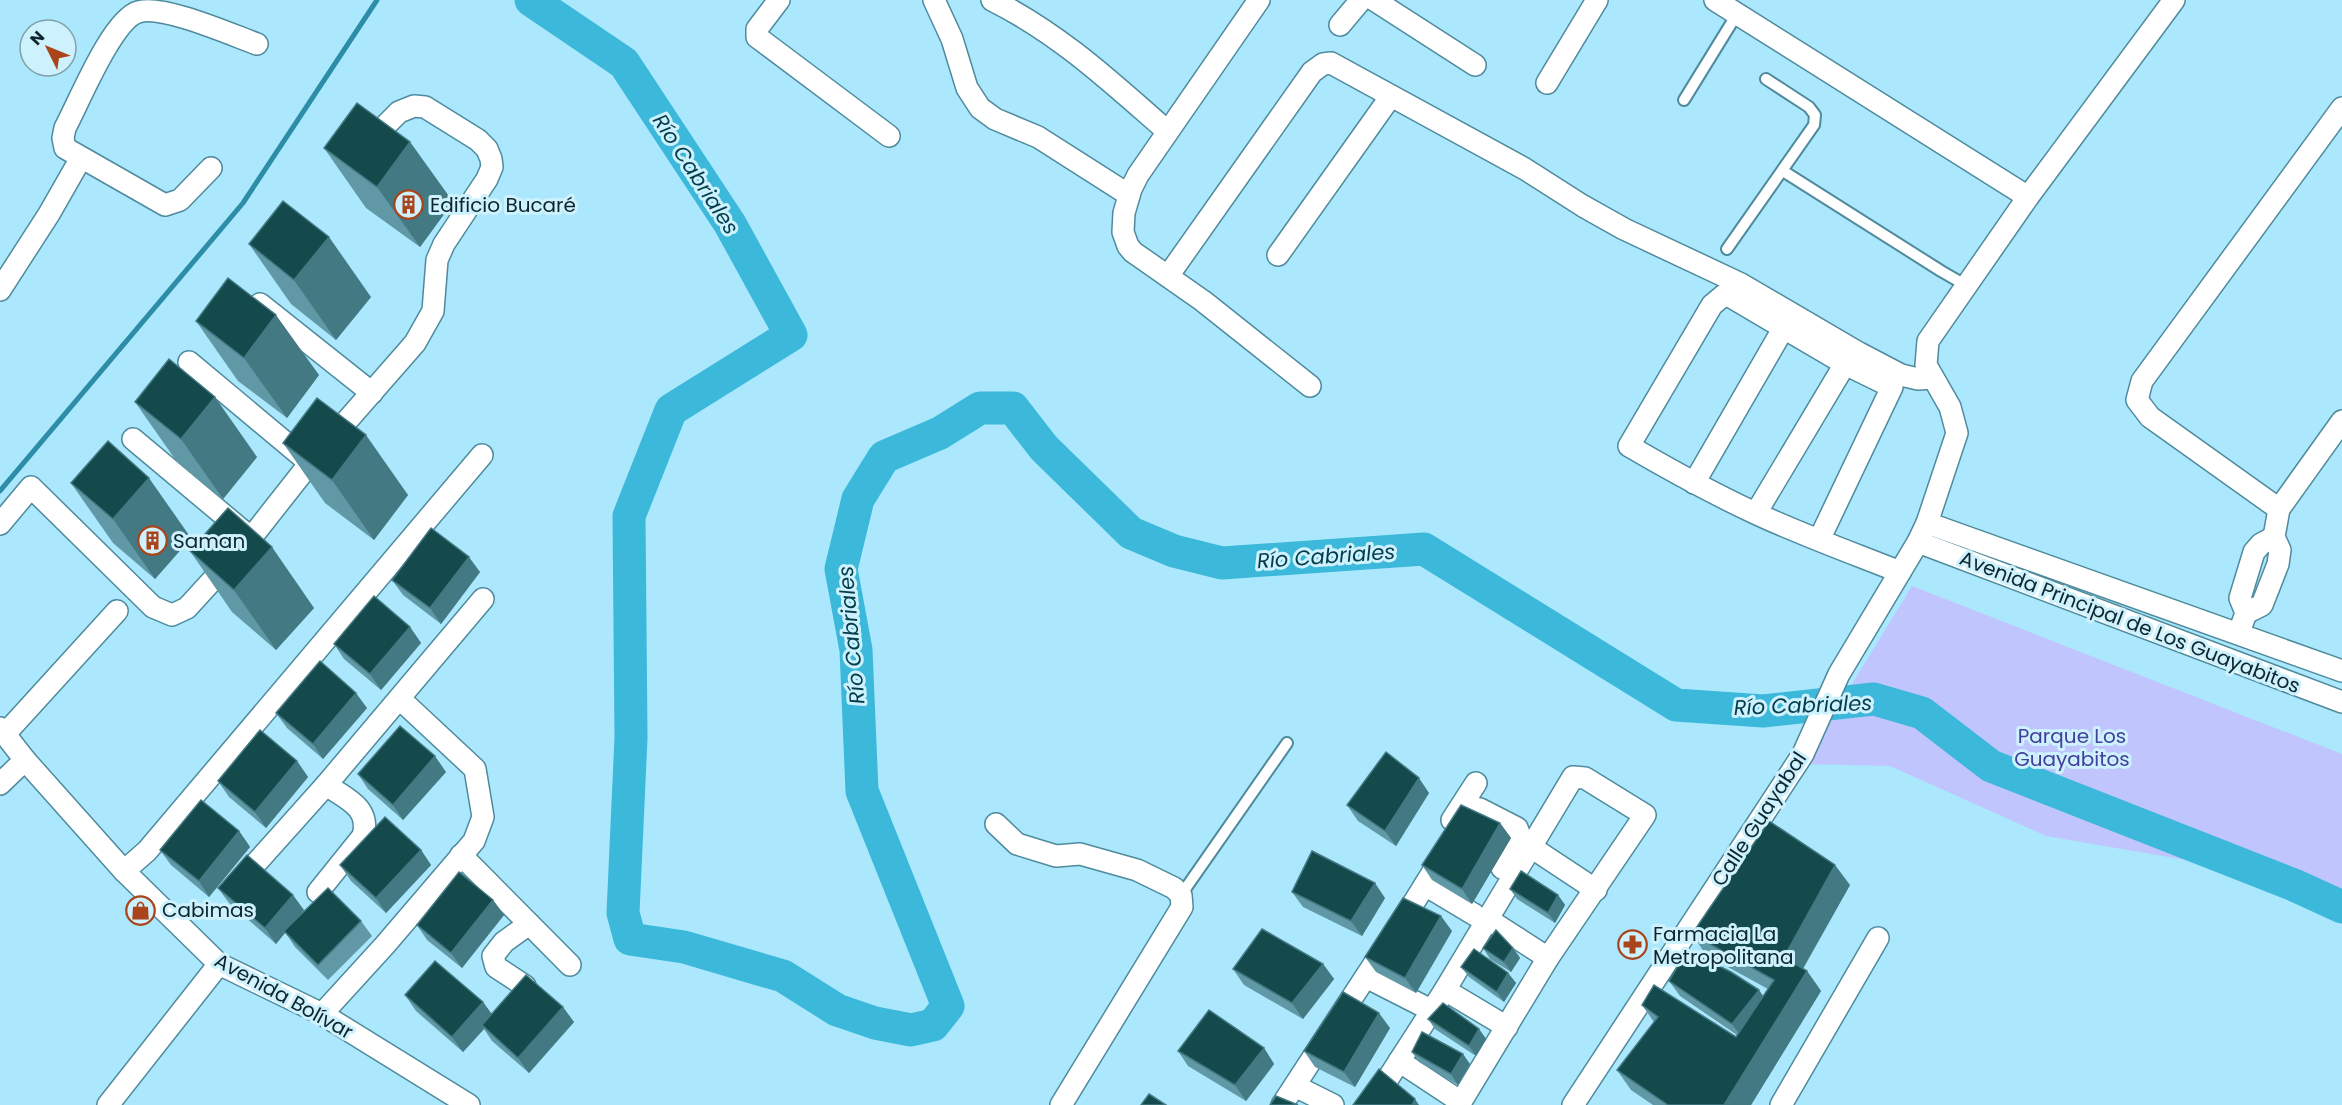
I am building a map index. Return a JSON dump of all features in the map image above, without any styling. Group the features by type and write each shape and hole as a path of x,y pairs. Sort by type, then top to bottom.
{"street":[{"path":"779,0 757,29 757,37 889,136"},
{"path":"934,0 952,39 967,88 980,108 995,119 1038,137 1129,195"},
{"path":"992,0 1033,22 1075,51 1167,131"},
{"path":"1259,0 1138,175 1129,195 1123,225 1125,240 1133,252 1203,301 1310,386"},
{"path":"1340,25 1361,0"},
{"path":"1374,0 1475,65"},
{"path":"1548,83 1597,0"},
{"path":"1714,0 2028,197"},
{"name":"Calle Guayabal","path":"1573,1105 1803,754 1839,674 1922,532 1957,433 1950,407 1926,365 1928,341 2028,197 2174,0"},
{"path":"211,168 180,200 165,204 65,148 63,138 106,48 122,22 130,15 140,11 168,13 257,44"},
{"path":"1168,276 1317,67 1331,63 1525,169 1624,229 1741,284 1859,354 1909,378 1933,378"},
{"path":"1278,255 1391,96"},
{"path":"0,524 31,487 153,607 171,615 187,608 251,538 310,463 415,344 433,311 437,260 444,244 487,179 492,167 487,149 478,140 425,107 414,106 399,112 383,128 379,140"},
{"path":"2279,509 2150,417 2137,400 2138,389 2342,108"},
{"path":"0,290 49,214 81,158"},
{"path":"241,289 372,393"},
{"path":"1819,540 1892,387 1845,364 1724,295 1717,299 1629,446 1694,483 1756,513 1819,540 1900,572"},
{"path":"1694,483 1783,329"},
{"path":"189,362 310,463"},
{"path":"1756,513 1845,364"},
{"path":"2229,660 2246,613 2262,605 2278,564 2280,550 2274,537 2279,509 2342,421"},
{"path":"132,439 251,538"},
{"path":"124,871 147,851 482,455"},
{"name":"Avenida Principal de Los Guayabitos","path":"1922,532 2239,634 2342,670"},
{"name":"Avenida Principal de Los Guayabitos","path":"1922,532 2229,660 2342,702"},
{"path":"249,871 400,699 483,599"},
{"path":"2,731 117,611"},
{"path":"322,1014 474,841 483,817 475,769 400,699"},
{"name":"Avenida Bolívar","path":"2,731 124,871 219,964 322,1014 463,1104"},
{"path":"0,784 25,760"},
{"path":"1359,1105 1481,917 1531,847 1573,777 1585,777 1645,815 1548,958 1460,1103 1400,1061"},
{"path":"1273,1105 1309,1053 1416,872 1476,783"},
{"path":"318,892 363,836 366,826 362,814 355,805 326,784"},
{"path":"1282,1105 1470,812 1475,808 1511,824 1517,828 1520,836 1445,990 1371,1105"},
{"path":"996,824 1017,844 1056,856 1080,854 1137,870 1174,888 1181,895 1182,907 1061,1105"},
{"path":"1531,847 1596,890"},
{"path":"461,855 570,965"},
{"path":"1425,885 1548,958"},
{"path":"525,986 495,967 493,956 504,942 529,924"},
{"path":"1781,1105 1878,938"},
{"path":"108,1105 219,964"},
{"path":"1366,977 1423,1006"},
{"path":"1445,990 1507,1027"},
{"path":"1295,1086 1333,1105"}],"lane":[{"path":"1684,100 1737,14"},
{"path":"1727,249 1814,125 1815,115 1809,107 1766,79"},
{"path":"1783,171 1967,286"},
{"path":"1181,895 1287,743"}],"green space":[{"name":"Parque Los Guayabitos","path":"1912,586 2342,754 2342,909 2268,874 2046,836 1890,766 1803,764"}],"building":[{"path":"357,103 410,142 377,187 324,148"},
{"path":"283,201 329,237 294,280 249,244"},
{"path":"228,278 276,315 244,358 196,321"},
{"path":"169,359 215,397 181,439 135,402"},
{"path":"317,398 366,435 332,480 283,443"},
{"path":"108,441 149,478 113,519 71,483"},
{"path":"228,508 272,547 234,590 190,551"},
{"path":"431,528 469,557 430,608 392,580"},
{"path":"374,596 410,627 370,674 334,644"},
{"path":"320,661 356,693 313,744 276,713"},
{"path":"400,726 435,756 393,805 358,774"},
{"path":"260,730 297,761 255,812 218,781"},
{"path":"1386,752 1419,778 1385,831 1347,805"},
{"path":"201,800 239,831 199,881 160,850"},
{"path":"1461,805 1500,823 1462,889 1422,865"},
{"path":"385,817 421,850 376,898 340,865"},
{"path":"1769,821 1835,865 1784,957 1807,971 1724,1105 1668,1105 1617,1070 1658,1017 1642,1005 1654,985 1736,1037 1774,980 1692,934"},
{"path":"1312,851 1375,883 1351,921 1292,892"},
{"path":"247,855 293,895 265,928 218,888"},
{"path":"1521,871 1558,895 1548,913 1510,889"},
{"path":"459,872 493,900 451,953 417,925"},
{"path":"328,888 361,921 318,965 284,931"},
{"path":"1403,898 1441,916 1405,978 1365,957"},
{"path":"1262,929 1323,964 1292,1003 1233,969"},
{"path":"1496,930 1513,948 1504,962 1483,948"},
{"path":"1474,949 1508,973 1497,992 1461,967"},
{"path":"1687,950 1731,972 1759,990 1732,1024 1669,981"},
{"path":"435,961 483,1002 452,1037 405,995"},
{"path":"526,975 563,1007 518,1058 482,1025"},
{"path":"1343,992 1379,1013 1344,1072 1304,1051"},
{"path":"1443,1003 1479,1029 1469,1046 1428,1019"},
{"path":"1209,1010 1264,1048 1235,1085 1178,1051"},
{"path":"1422,1032 1463,1054 1451,1074 1412,1052"},
{"path":"1379,1069 1415,1099 1412,1105 1353,1105"},
{"path":"1149,1094 1166,1105 1141,1105"},
{"path":"1276,1096 1298,1105 1270,1105"}],"waterway":[{"path":"0,491 243,203 377,0"},
{"name":"Río Cabriales","path":"531,0 624,63 730,224 791,335 671,410 629,516 631,738 623,913 630,939 684,947 783,976 837,1010 875,1023 911,1030 933,1025 948,1006 862,791 856,650 841,569 858,499 884,457 940,433 980,408 1013,408 1044,448 1131,533 1174,551 1222,563 1424,549 1676,705 1763,711 1874,699 1922,713 1991,766 2294,885 2342,907"}],"place":[{"name":"Edificio Bucaré","path":"409,205"},
{"name":"Saman","path":"152,541"},
{"name":"Cabimas","path":"141,910"},
{"name":"Farmacia La Metropolitana","path":"1632,945"}]}
